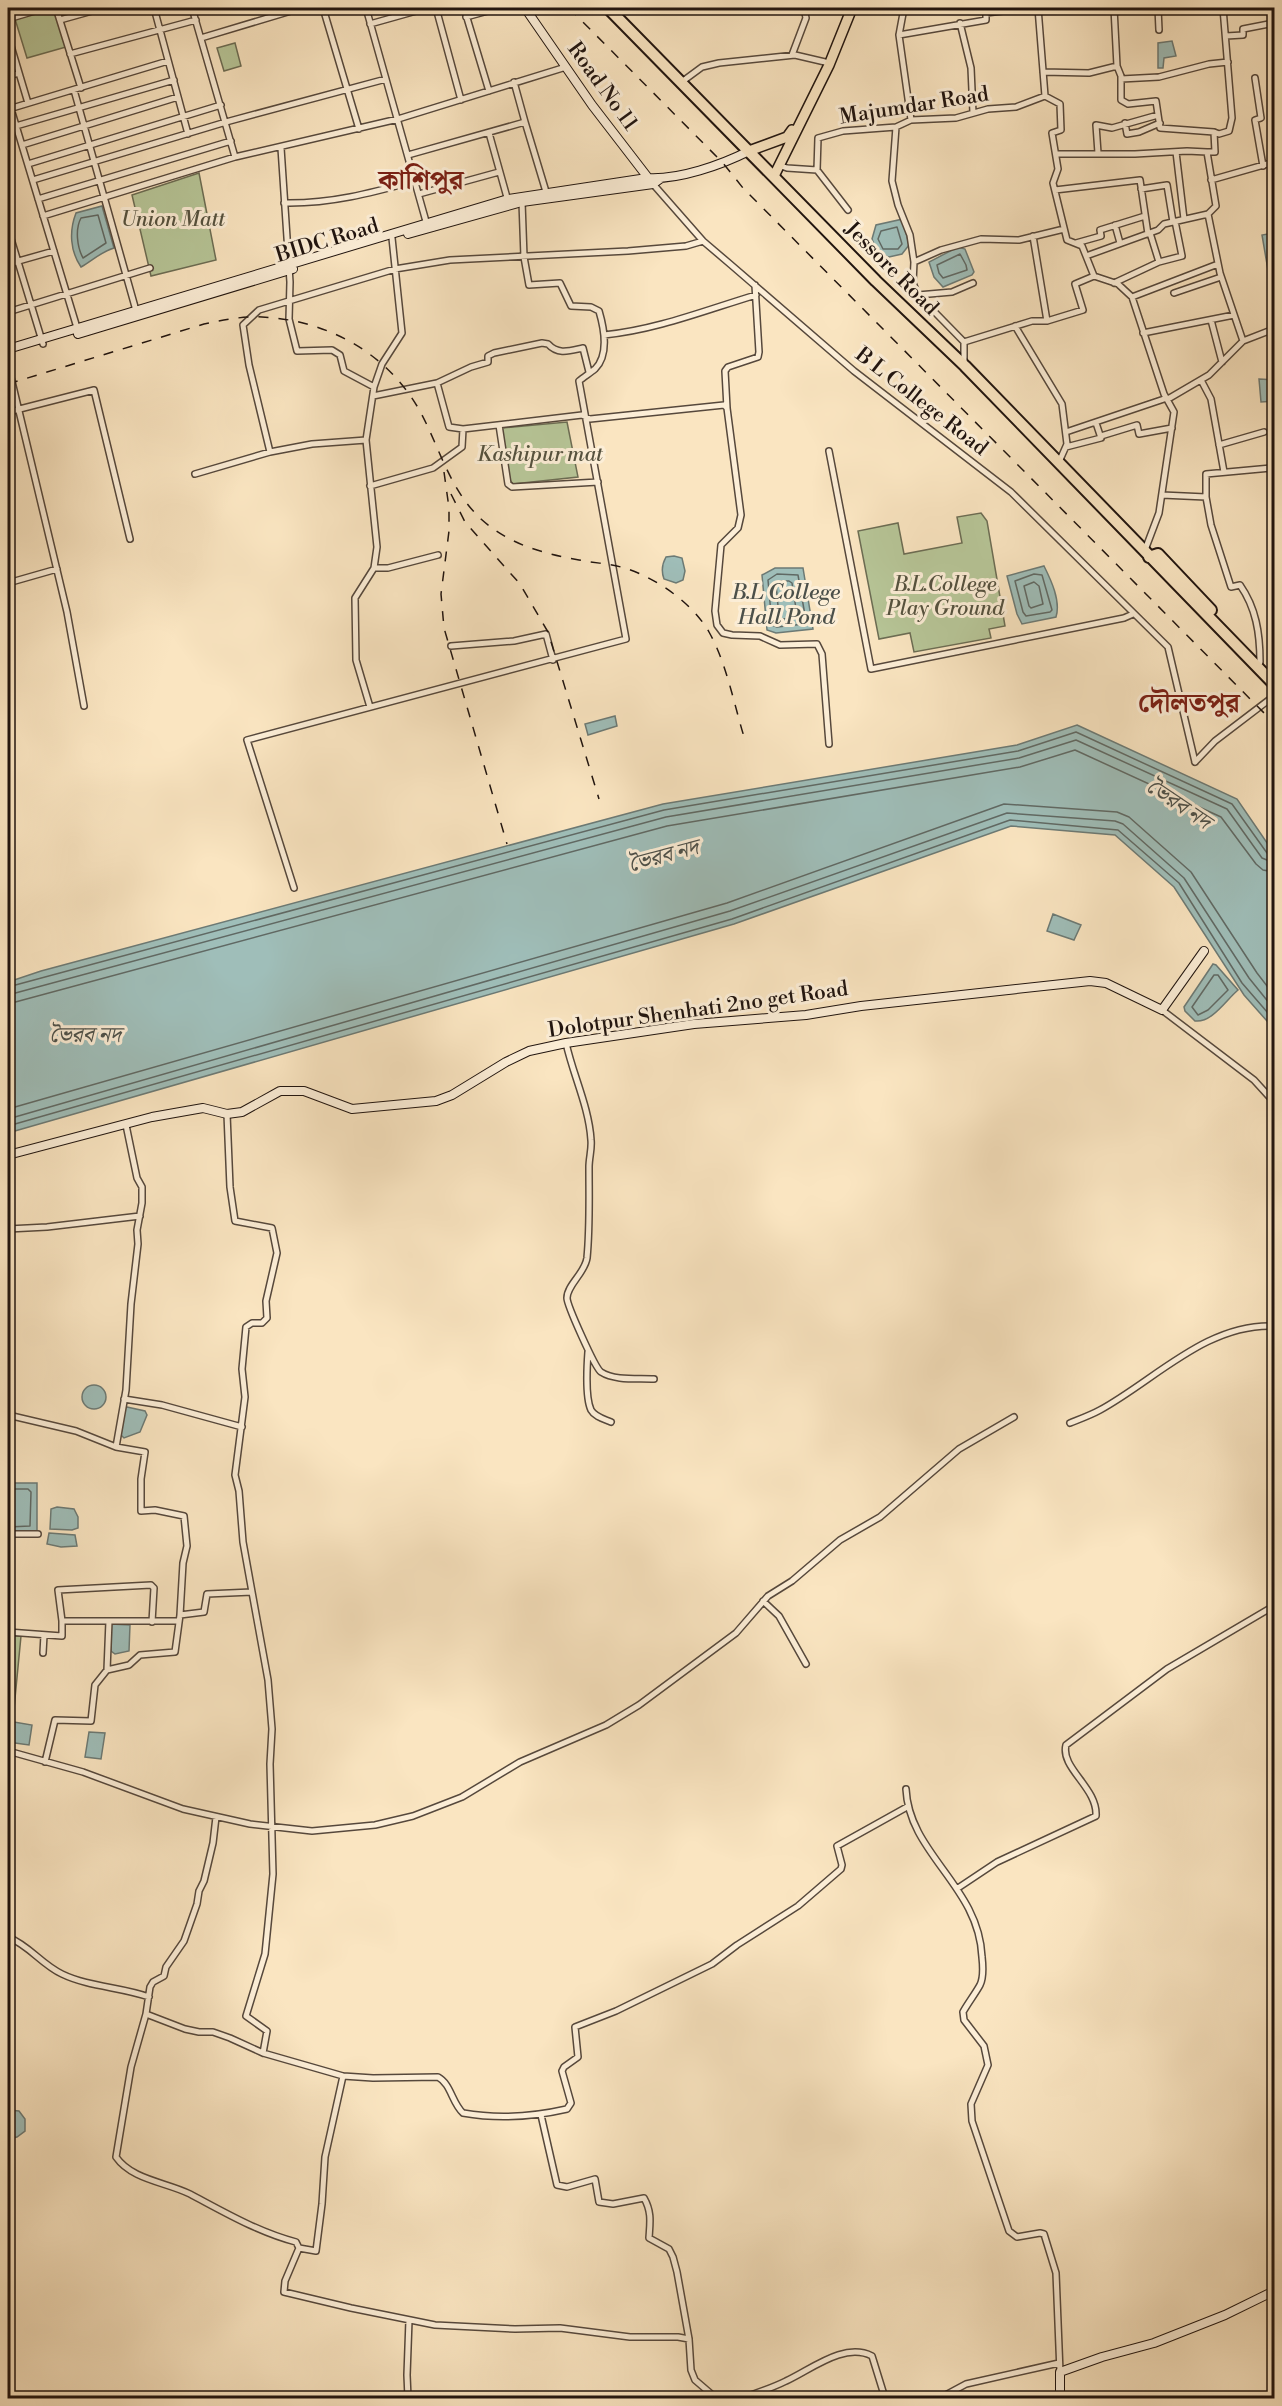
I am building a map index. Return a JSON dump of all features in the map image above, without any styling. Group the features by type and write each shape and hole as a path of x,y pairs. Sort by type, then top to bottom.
{"highway":[{"name":"Jessore Road","path":"608,8 683,81 876,281 964,366 1275,684"},
{"name":"Jessore Road","path":"1147,554 1158,554 1275,678"}],"main road":[{"path":"749,151 787,137 815,86 850,8"},
{"path":"774,176 829,65 850,8"}],"street":[{"path":"8,19 45,8"},
{"path":"56,8 81,88"},
{"path":"60,20 103,8"},
{"path":"154,8 188,134"},
{"path":"192,8 235,157"},
{"path":"201,38 301,8"},
{"path":"323,8 358,129"},
{"path":"366,8 427,226"},
{"path":"370,24 427,8"},
{"path":"436,8 461,100"},
{"path":"464,8 489,91"},
{"path":"466,17 499,8"},
{"name":"Road No 11","path":"525,8 592,105 653,180"},
{"path":"792,55 806,18 804,8"},
{"path":"904,8 899,35 911,120"},
{"path":"899,35 986,20 986,13 1027,8"},
{"path":"1038,8 1045,96 1060,104 1061,130 1052,133 1058,169 1053,183 1067,240 1082,246 1094,276"},
{"path":"1114,8 1121,100 1128,104 1156,101 1160,128 1219,134 1229,131 1232,118 1223,8"},
{"path":"1158,8 1159,30"},
{"path":"70,54 196,20"},
{"path":"960,23 971,68 973,113"},
{"path":"1226,36 1243,35 1243,29 1275,23"},
{"path":"8,36 28,103"},
{"path":"683,81 702,67 792,55 825,62"},
{"path":"77,331 33,180 9,109 168,61"},
{"path":"1121,79 1159,77 1209,64 1228,62"},
{"path":"1043,72 1089,73 1117,66"},
{"path":"43,216 235,157 398,119 566,67"},
{"path":"8,76 19,73"},
{"path":"1255,78 1261,118 1254,120 1263,166"},
{"path":"33,180 226,122 386,79"},
{"path":"16,126 174,80"},
{"path":"514,82 547,196"},
{"path":"74,90 137,313"},
{"name":"Majumdar Road","path":"817,170 818,138 843,131 896,127 911,120 956,118 988,108 1016,107 1045,96"},
{"path":"22,145 178,97"},
{"path":"27,164 221,105"},
{"path":"1098,153 1096,124 1112,128 1158,115"},
{"path":"408,155 525,122"},
{"path":"1125,123 1127,134 1139,132 1160,123"},
{"path":"896,127 892,181 898,205 910,235 914,262 913,283 918,295 964,342 964,366"},
{"path":"1056,154 1215,152 1214,132"},
{"path":"489,133 508,202"},
{"path":"38,199 231,141"},
{"path":"280,148 290,301 289,319 297,351 332,350 340,356 344,371 374,387"},
{"name":"BIDC Road","path":"8,352 508,202 653,180 723,164 749,151"},
{"path":"1176,152 1184,219"},
{"path":"1086,255 1158,230 1164,224 1208,214 1216,206 1207,152"},
{"path":"1211,180 1275,162"},
{"path":"778,165 787,168 817,170 848,210"},
{"path":"419,194 500,172"},
{"name":"B L College Road","path":"653,180 703,241 854,371 1011,492 1168,647 1195,762 1215,741 1275,696"},
{"path":"1055,190 1140,180 1145,216 1159,262"},
{"path":"284,203 306,204 356,197 415,181"},
{"path":"1114,283 1159,262 1182,255 1167,185 1141,189"},
{"name":"BIDC Road","path":"508,202 522,202 547,196"},
{"path":"294,888 247,740 626,639 579,381 596,368 604,346 599,311 591,307 571,306 560,283 529,285 524,257 522,202"},
{"path":"1208,214 1221,277 1244,341"},
{"path":"1075,243 1101,236 1100,230 1145,216"},
{"path":"1114,225 1120,243"},
{"name":"BIDC Road","path":"288,268 427,226"},
{"path":"8,229 42,342"},
{"path":"914,262 941,250 981,239 1019,240 1064,229"},
{"path":"1033,236 1047,321"},
{"path":"370,707 356,660 355,598 374,568 375,513 366,441 374,387 382,364 402,333 392,238"},
{"path":"270,452 249,365 243,325 259,310 396,269 450,260 686,246 703,241"},
{"path":"8,264 54,251"},
{"path":"1132,297 1218,264"},
{"path":"8,312 150,268"},
{"path":"964,342 1032,321 1047,321 1083,310 1075,284 1094,276 1114,283 1132,297 1164,394 1174,412 1159,513 1147,554"},
{"path":"1174,293 1221,277"},
{"path":"918,295 952,292 973,283"},
{"path":"755,285 758,357 729,367 725,371 727,408 741,515 738,528 721,545 715,611 717,625 723,633 760,636 780,645 817,644 822,654 830,744"},
{"path":"604,335 627,333 656,326 756,295"},
{"path":"1143,333 1234,315"},
{"path":"1210,320 1222,362"},
{"path":"1015,326 1062,404 1066,447 1059,463"},
{"path":"1066,432 1168,398 1201,380 1244,341 1275,329"},
{"path":"373,396 438,383 488,363 488,356 494,352 542,343 560,352 583,348 589,372"},
{"path":"8,365 57,569 84,706"},
{"path":"1201,380 1211,399 1224,472"},
{"path":"438,383 449,427 463,429 724,405 727,408"},
{"path":"8,412 94,390 130,539"},
{"path":"1096,423 1101,436"},
{"path":"499,425 508,484 512,487 598,482"},
{"path":"1066,447 1137,425 1139,434 1172,428"},
{"path":"370,486 433,468 462,447 463,429"},
{"path":"1219,445 1264,432"},
{"path":"195,474 270,452 312,444 366,441"},
{"path":"829,451 871,669 1114,620 1133,614"},
{"path":"1260,662 1260,634 1253,611 1240,585 1231,587 1211,525 1206,497 1206,474 1271,468 1275,491"},
{"path":"1162,495 1206,497"},
{"path":"374,568 388,567 438,555"},
{"path":"8,583 57,569"},
{"path":"451,646 514,641 546,634 553,660"},
{"path":"1204,951 1162,1010 1254,1080 1275,1102"},
{"name":"Dolotpur Shenhati 2no get Road","path":"8,1155 152,1117 203,1108 227,1114 242,1112 280,1091 304,1091 352,1109 436,1101 452,1095 506,1062 529,1051 566,1043 694,1024 806,1015 861,1006 1090,981 1106,983 1162,1010"},
{"path":"566,1043 588,1115 591,1141 589,1166 591,1206 587,1261 576,1282 570,1288 567,1299 588,1351 600,1371 620,1378 654,1378"},
{"path":"227,1114 230,1186 235,1221 272,1228 277,1253 266,1301 267,1318 262,1323 252,1323 246,1327 242,1369 245,1397 236,1475 243,1542 268,1680 272,1729 273,1874 265,1954 246,2016 267,2031 262,2053"},
{"path":"116,1447 124,1399 142,1187 137,1178 126,1125"},
{"path":"8,1229 47,1227 140,1216"},
{"path":"1070,1422 1099,1411 1212,1340 1254,1326 1275,1326"},
{"path":"588,1351 591,1409 597,1416 611,1422"},
{"path":"124,1399 162,1406 242,1427"},
{"path":"8,1415 76,1431 116,1447 145,1452 141,1479 141,1511 155,1510 184,1516 188,1546 183,1563 175,1652 140,1655 129,1665 107,1670"},
{"path":"8,1751 83,1772 183,1809 272,1828 312,1831 375,1825 413,1816 462,1797 520,1762 606,1725 639,1705 736,1633 763,1601 792,1581 840,1540 880,1517 959,1449 1014,1417"},
{"path":"8,1534 38,1534"},
{"path":"8,1632 63,1635 58,1590 151,1585 154,1588 152,1622"},
{"path":"62,1621 152,1622 179,1618 204,1612 206,1595 252,1592"},
{"path":"763,1601 779,1616 806,1664"},
{"path":"958,1888 997,1862 1096,1815 1096,1805 1092,1795 1065,1754 1066,1745 1167,1669 1275,1606"},
{"path":"45,1762 55,1720 90,1721 95,1685 107,1670 109,1620"},
{"path":"43,1653 44,1635"},
{"path":"906,1789 907,1807 913,1821 940,1865 958,1888 980,1931 981,1983 963,2012 964,2020 984,2046 988,2065 971,2104 972,2121 1009,2231 1017,2237 1044,2234 1056,2273 1060,2398"},
{"path":"146,2014 185,2029 222,2035 262,2053 343,2076 438,2077 446,2083 463,2113 504,2119 521,2115 541,2115 567,2109 570,2107 569,2094 562,2071 578,2057 575,2027 616,2011 712,1964 798,1906 840,1869 842,1865 836,1850 837,1846 907,1807"},
{"path":"216,1816 213,1843 204,1881 184,1941 166,1967 164,1976 153,1982 150,1987 146,2014 129,2079 116,2157 122,2166 148,2179 189,2193 212,2208 272,2235 296,2242 300,2248 316,2251 325,2157 343,2076"},
{"path":"8,1937 25,1945 52,1969 65,1976 149,1997"},
{"path":"541,2115 557,2184 567,2187 596,2180 599,2202 613,2204 644,2198 651,2214 649,2238 669,2249 673,2257 689,2339 690,2363 695,2380 716,2398"},
{"path":"300,2248 285,2281 284,2292 435,2325 470,2328 560,2328 630,2337 689,2339"},
{"path":"1060,2372 1102,2357 1154,2343 1225,2315 1275,2291"},
{"path":"408,2398 409,2320"},
{"path":"742,2398 783,2383 838,2355 862,2351 872,2356 885,2398"},
{"path":"940,2398 966,2384 1059,2363"},
{"path":"956,2391 958,2398"}],"green space":[{"path":"54,8 66,47 27,58 15,19"},
{"path":"235,43 241,66 224,71 217,48"},
{"name":"Union Matt","path":"199,173 216,260 151,276 132,195"},
{"name":"Kashipur mat","path":"567,422 578,477 513,484 509,479 502,428"},
{"name":"B.L.College Play Ground","path":"981,513 987,521 1005,626 989,629 991,638 914,652 910,633 879,639 858,531 898,523 904,554 962,543 957,517"},
{"path":"8,1636 21,1636 13,1719 8,1718"}],"water":[{"path":"1172,41 1176,56 1164,58 1163,68 1158,68 1158,43"},
{"path":"102,206 114,248 81,267 77,261 72,241 72,227 76,213"},
{"path":"903,219 909,245 902,254 889,257 878,254 872,239 876,225"},
{"path":"1274,233 1274,282 1270,282 1262,235"},
{"path":"958,247 965,249 974,272 972,275 943,287 934,277 929,262"},
{"path":"1259,379 1274,380 1274,401 1261,402"},
{"path":"666,557 682,558 685,571 683,580 676,583 664,579 662,570"},
{"path":"1044,566 1056,598 1056,617 1022,624 1007,576"},
{"name":"B.L College Hall Pond","path":"775,568 803,568 813,629 776,633 767,630 762,575"},
{"path":"615,716 617,726 588,735 585,724"},
{"name":"ভৈরব নদ","path":"1077,725 1237,799 1274,853 1274,1029 1244,995 1174,887 1115,835 1011,826 734,924 8,1133 8,982 41,971 663,804 1017,745"},
{"path":"1053,914 1081,925 1074,940 1047,931"},
{"path":"1213,964 1238,990 1213,1015 1201,1021 1195,1021 1184,1007"},
{"path":"94,1385 103,1388 106,1397 103,1406 94,1409 85,1406 82,1397 85,1388"},
{"path":"127,1407 145,1411 147,1415 140,1432 124,1438 120,1434"},
{"path":"8,1483 37,1483 37,1533 8,1533"},
{"path":"57,1507 74,1509 78,1517 78,1528 50,1529 51,1509"},
{"path":"49,1533 75,1535 77,1546 61,1547 47,1544"},
{"path":"111,1624 130,1625 129,1651 115,1654 111,1651"},
{"path":"8,1721 32,1725 29,1745 8,1742"},
{"path":"89,1732 105,1733 101,1759 85,1757"},
{"path":"8,2110 19,2111 25,2119 25,2131 17,2137 8,2139"}],"railway":[{"path":"569,8 723,163 743,188 1274,723"},
{"path":"8,384 204,324 233,319 262,317 286,320 333,333 374,357 408,392 421,413 446,469 461,495 470,508 492,528 515,542 539,551 628,569 663,586 685,603 709,632 721,657 745,740"},
{"path":"444,472 449,508 449,531 441,594 444,628 507,844"},
{"path":"451,494 465,522 520,584 548,632 599,799"}],"district":[{"name":"কাশিপুর","path":"421,180"},
{"name":"দৌলতপুর","path":"1189,703"}]}
